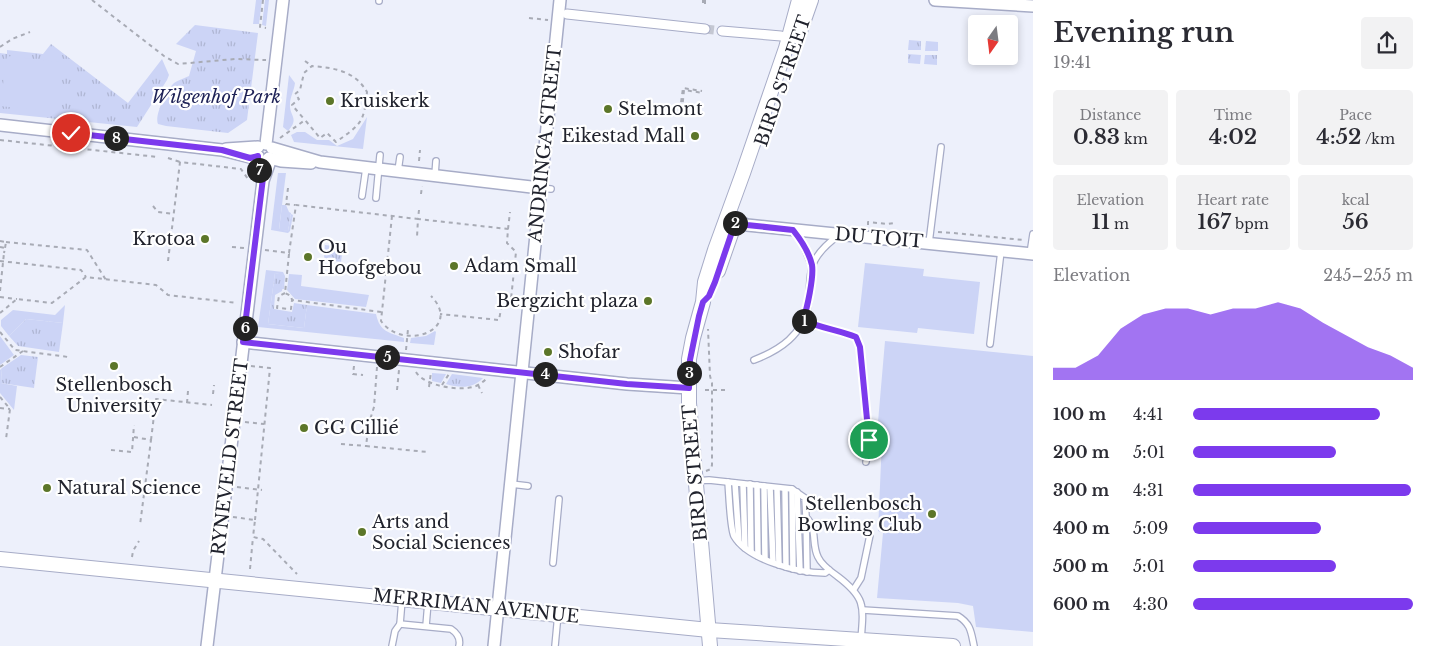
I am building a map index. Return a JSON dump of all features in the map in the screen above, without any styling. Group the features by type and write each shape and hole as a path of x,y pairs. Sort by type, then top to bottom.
{"street":[{"name":"RYNEVELD STREET","path":"207,646 243,342 259,179 258,167 264,153 283,0"},
{"name":"ANDRINGA STREET","path":"494,646 510,484 545,189 560,0"},
{"name":"BIRD STREET","path":"710,646 701,476 689,388 691,352 703,302 709,296 715,282 731,218 786,48 799,0"},
{"name":"BIRD STREET","path":"731,218 811,0"},
{"path":"935,0 981,1 1033,6"},
{"path":"567,14 705,29"},
{"path":"722,30 780,36"},
{"path":"0,125 222,150 229,148 264,153 294,162 320,162 545,189"},
{"name":"DU TOIT","path":"731,218 747,225 1031,254"},
{"path":"243,342 689,388"},
{"name":"MERRIMAN AVENUE","path":"0,559 774,637 861,643 953,646"}],"lane":[{"path":"929,243 941,147"},
{"path":"376,198 380,155"},
{"path":"398,171 400,157"},
{"path":"434,175 436,161"},
{"path":"362,196 366,168"},
{"path":"793,230 802,242 812,266"},
{"path":"754,360 769,355 791,339 801,327 808,308 812,266 823,249 841,234"},
{"path":"1031,254 1033,234"},
{"path":"990,344 1002,251"},
{"path":"803,320 856,337 860,347 869,440 866,462"},
{"path":"701,476 708,480 795,490 805,498 807,572"},
{"path":"731,482 739,542 758,556 779,565 800,571 824,574 829,570"},
{"path":"510,484 528,486"},
{"path":"743,484 748,549"},
{"path":"748,549 760,486"},
{"path":"758,556 760,486"},
{"path":"760,486 765,559"},
{"path":"760,486 773,562"},
{"path":"777,488 779,565"},
{"path":"785,488 789,568"},
{"path":"789,568 795,490"},
{"path":"795,490 800,571"},
{"path":"553,563 559,499"},
{"path":"806,517 813,524 818,558 829,570 854,589 859,597 863,610 861,643"},
{"path":"854,589 861,578 870,535"},
{"path":"392,646 395,631 400,624 402,599"},
{"path":"426,626 428,602"},
{"path":"863,610 958,616 966,620 974,646"},
{"path":"555,646 558,614"},
{"path":"400,624 451,629 456,632 459,638 459,646"}],"path":[{"path":"92,0 164,56 178,64 250,58 268,60"},
{"path":"263,0 260,27 266,28"},
{"path":"529,18 550,20"},
{"path":"0,47 12,39 30,32"},
{"path":"305,61 312,66 347,72 367,92 365,115 355,128 336,142 327,133 320,138 292,104 299,99 295,94 300,90 304,73 312,66"},
{"path":"326,63 326,68"},
{"path":"681,110 683,88 703,92"},
{"path":"280,138 305,120"},
{"path":"0,140 158,158"},
{"path":"419,161 420,150"},
{"path":"168,158 180,162 241,169 248,179 259,179"},
{"path":"168,261 180,162"},
{"path":"421,194 422,186"},
{"path":"288,188 286,204 508,228"},
{"path":"285,293 296,205"},
{"path":"153,206 158,212 174,214"},
{"path":"417,237 419,210"},
{"path":"440,314 499,320 501,309 511,299 516,252 507,243 510,212"},
{"path":"392,216 381,321 390,331 419,336 428,334 435,329 439,322 440,314 436,301 431,296"},
{"path":"868,226 868,222 894,223 893,228"},
{"path":"938,232 954,232 1027,241"},
{"path":"0,241 87,250 106,280"},
{"path":"0,291 6,242"},
{"path":"232,246 244,248"},
{"path":"0,247 5,248"},
{"path":"265,250 290,253"},
{"path":"0,260 81,270 86,277 156,285 168,295 238,303"},
{"path":"0,297 52,303 86,277"},
{"path":"285,293 291,296 291,309 277,308 279,296 285,293"},
{"path":"0,313 17,299"},
{"path":"198,305 199,299"},
{"path":"292,300 381,312"},
{"path":"701,476 711,469 712,465 712,390 709,332 706,328"},
{"path":"406,352 408,329"},
{"path":"435,329 441,330"},
{"path":"0,332 15,350 68,356"},
{"path":"0,367 23,351"},
{"path":"366,446 369,423 374,407 377,365"},
{"path":"250,569 270,368 251,366"},
{"path":"354,366 353,374 363,375"},
{"path":"397,390 400,367"},
{"path":"415,369 419,376 429,382 448,388 464,390 478,385 490,376"},
{"path":"429,387 431,370"},
{"path":"442,386 449,372"},
{"path":"213,394 214,385"},
{"path":"478,385 482,393"},
{"path":"705,390 727,390"},
{"path":"187,403 188,391"},
{"path":"0,397 10,409 6,439"},
{"path":"140,525 156,399 212,405"},
{"path":"0,408 10,409"},
{"path":"245,422 264,424"},
{"path":"111,450 132,452 134,425"},
{"path":"134,437 150,440"},
{"path":"341,444 427,452"},
{"path":"234,487 262,490"},
{"path":"231,517 255,520"},
{"path":"253,537 263,539 296,574"},
{"path":"132,557 139,541"}],"green space":[{"path":"256,0 262,0 259,24 253,24"},
{"path":"265,0 269,0 266,26 262,25"},
{"name":"Wilgenhof Park","path":"195,25 258,33 247,120 228,133 158,124 159,109 168,91 174,83 189,76 196,51 176,44"},
{"path":"909,40 921,41 921,50 908,50"},
{"path":"926,41 938,42 938,51 925,51"},
{"path":"51,44 128,103 162,59 169,75 137,127 0,113 0,53 7,54 7,50 43,54"},
{"path":"908,54 921,55 920,64 908,63"},
{"path":"925,55 937,55 937,65 924,64"},
{"path":"7,56 60,62 54,112 0,106"},
{"path":"289,75 295,83 290,104 294,120 288,131 283,127"},
{"path":"367,117 363,149 294,142 291,135 297,132 305,132 317,140 329,140 337,146 353,139"},
{"path":"278,173 286,173 279,229 288,231 291,214 293,215 288,233 271,230"},
{"path":"282,205 286,205 291,213 288,231 279,230"},
{"path":"325,245 343,247 341,262 324,259"},
{"path":"865,263 924,269 923,276 980,282 974,334 918,328 917,333 858,327"},
{"path":"266,270 283,272 285,276 284,289 282,289 283,275 275,273 268,324 304,328 307,305 376,314 382,328 389,333 404,338 404,342 258,327"},
{"path":"275,273 284,276 282,291 275,295 274,309 292,312 294,303 307,305 304,328 268,324"},
{"path":"289,274 302,275 301,286 369,295 366,307 295,299 287,290"},
{"path":"65,305 63,323 26,319 9,336 1,326 1,320 13,310 55,315"},
{"path":"26,319 63,323 59,352 18,346 9,336"},
{"path":"435,331 434,345 410,343 411,338 426,336"},
{"path":"0,336 14,355 0,365"},
{"path":"885,341 1033,356 1033,632 976,627 973,606 958,603 877,598 883,533 878,531 882,440 878,422"},
{"path":"21,355 38,357 34,388 1,383 2,368"},
{"path":"2,368 1,383 17,386 14,410 0,393 0,370"},
{"path":"432,373 446,374 441,383 432,381"},
{"path":"452,374 483,378 479,382 466,387 446,384"}],"tunnel":[{"path":"705,29 722,31"}],"place":[{"name":"Kruiskerk","path":"330,101"},
{"name":"Stelmont","path":"608,109"},
{"name":"Eikestad Mall","path":"695,136"},
{"name":"Krotoa","path":"205,239"},
{"name":"Ou Hoofgebou","path":"308,257"},
{"name":"Adam Small","path":"454,266"},
{"name":"Bergzicht plaza","path":"648,301"},
{"name":"Shofar","path":"548,352"},
{"name":"Stellenbosch University","path":"114,366"},
{"name":"GG Cillié","path":"304,428"},
{"name":"Natural Science","path":"47,488"},
{"name":"Stellenbosch Bowling Club","path":"932,514"},
{"name":"Arts and Social Sciences","path":"362,532"}],"route":[{"path":"71,133 222,150 250,158 259,157 258,167 263,178 243,342 627,384 689,388 693,338 699,316 703,302 709,296 715,282 736,220 747,225 793,230 802,242 812,266 808,308 803,320 856,337 860,347 869,440"}]}
